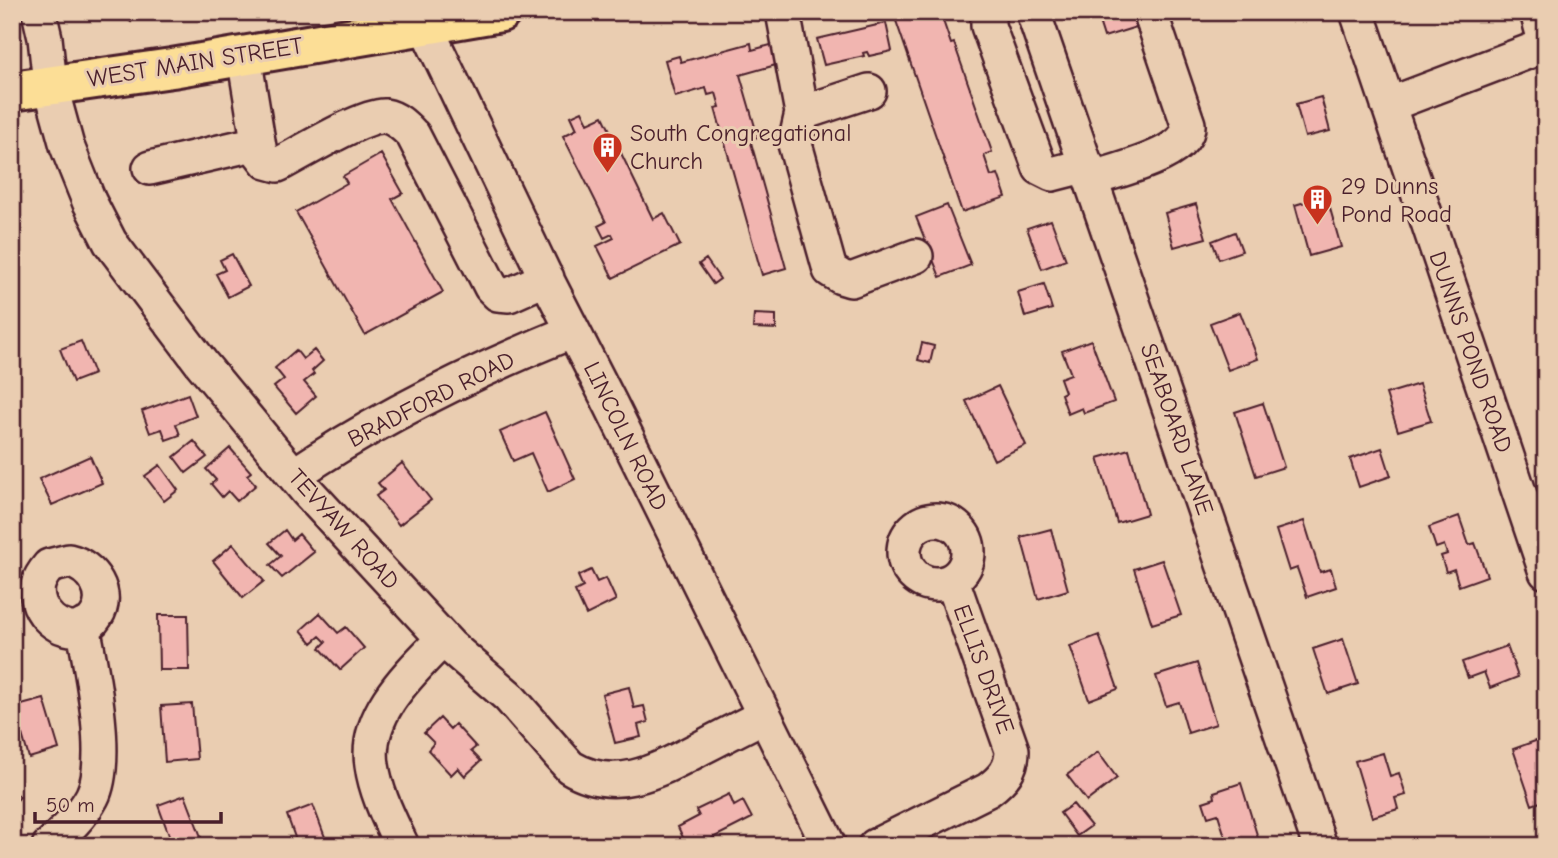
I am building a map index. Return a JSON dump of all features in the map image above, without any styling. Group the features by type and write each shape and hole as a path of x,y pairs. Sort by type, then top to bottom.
{"main road":[{"name":"WEST MAIN STREET","path":"12,91 244,56 501,12"}],"street":[{"name":"TEVYAW ROAD","path":"39,12 50,84 67,146 89,201 110,242 202,364 294,475 443,639 508,696 570,766 597,778 629,779 666,767 764,716"},
{"path":"783,12 802,113 795,145 830,270 841,278 852,280 916,256"},
{"path":"988,12 988,26 1040,168 1052,174 1089,172 1170,152 1186,138 1188,124 1150,12"},
{"name":"SEABOARD LANE","path":"1033,12 1320,846"},
{"name":"DUNNS POND ROAD","path":"1357,12 1546,572"},
{"path":"1388,105 1546,45 1537,12"},
{"name":"LINCOLN ROAD","path":"425,25 573,331 829,846"},
{"path":"244,56 258,144 260,153 267,162 278,165 365,121 385,116 401,122 412,135 491,287 498,294 509,295 547,278"},
{"path":"802,113 869,91"},
{"path":"150,167 258,144"},
{"name":"BRADFORD ROAD","path":"294,475 419,402 491,366 573,331"},
{"name":"ELLIS DRIVE","path":"875,846 988,790 999,782 1010,767 1013,750 952,580"},
{"path":"68,840 92,798 97,783 99,761 97,720 83,626"},
{"path":"402,846 371,765 373,729 391,698 443,639"}],"building":[{"path":"119,12 138,12 131,22"},
{"path":"893,12 940,12 951,44 954,43 992,152 984,155 991,176 998,174 1006,197 962,212"},
{"path":"1096,12 1145,12 1149,23 1104,37"},
{"path":"886,23 892,51 869,56 867,52 863,53 864,56 824,65 817,39"},
{"path":"751,43 752,50 778,43 783,63 740,75 758,137 750,139 786,268 762,275 715,108 720,107 716,93 708,95 706,88 675,97 665,60 679,56 681,62"},
{"path":"1321,97 1330,131 1305,137 1296,104"},
{"name":"South Congregational Church","path":"582,111 588,123 603,116 653,219 664,213 680,245 613,278 597,246 614,238 612,234 604,238 598,226 606,222 563,136 577,129 571,116"},
{"path":"381,154 403,193 392,199 443,292 365,335 296,212 347,183 343,176"},
{"name":"29 Dunns Pond Road","path":"1318,198 1321,207 1329,205 1341,247 1309,256 1295,205"},
{"path":"1196,204 1206,238 1174,247 1165,213"},
{"path":"947,205 971,265 940,277 916,217"},
{"path":"1051,220 1066,260 1042,269 1027,228"},
{"path":"1235,232 1242,251 1219,259 1212,241"},
{"path":"232,254 249,286 228,297 216,274 225,270 220,260"},
{"path":"706,259 720,279 713,284 699,264"},
{"path":"1044,284 1052,309 1025,317 1018,292"},
{"path":"1240,312 1258,359 1228,370 1210,323"},
{"path":"754,314 776,315 776,329 753,328"},
{"path":"1091,340 1114,402 1084,413 1082,408 1068,414 1061,394 1065,392 1060,378 1071,374 1062,351"},
{"path":"81,341 94,374 73,382 60,349"},
{"path":"922,343 934,346 930,363 918,360"},
{"path":"296,350 303,359 314,350 323,361 304,382 316,396 296,413 274,387 284,379 275,368"},
{"path":"1419,384 1431,421 1398,431 1386,394"},
{"path":"998,386 1026,445 994,460 966,401"},
{"path":"188,394 196,416 176,424 180,435 166,440 162,429 150,433 142,411"},
{"path":"1263,403 1284,467 1256,476 1235,412"},
{"path":"545,412 575,479 548,492 531,453 513,461 500,432"},
{"path":"194,441 207,457 186,473 174,457"},
{"path":"230,448 251,472 247,475 256,485 237,501 228,491 222,497 211,484 216,480 206,469"},
{"path":"1382,448 1391,476 1359,487 1350,459"},
{"path":"1129,449 1147,514 1117,523 1098,458"},
{"path":"90,456 102,483 52,505 39,479"},
{"path":"402,463 431,500 399,525 376,496 384,490 378,483"},
{"path":"160,465 178,490 164,501 145,476"},
{"path":"1459,516 1469,545 1475,543 1487,576 1459,586 1454,569 1446,572 1441,556 1447,554 1444,545 1436,548 1429,527"},
{"path":"1304,521 1320,572 1331,569 1336,587 1307,597 1297,568 1289,571 1276,530"},
{"path":"1051,529 1068,590 1038,599 1021,537"},
{"path":"285,530 292,540 299,534 314,552 282,578 270,565 281,556 269,543"},
{"path":"233,544 264,581 243,598 213,561"},
{"path":"1162,560 1181,615 1152,624 1134,569"},
{"path":"591,570 597,582 606,578 616,600 586,615 575,591 583,587 578,576"},
{"path":"320,613 338,633 346,627 364,648 340,670 320,648 326,642 320,636 312,643 301,630"},
{"path":"158,615 188,615 189,670 159,670"},
{"path":"1099,635 1118,689 1089,700 1070,646"},
{"path":"1343,639 1358,684 1328,694 1313,649"},
{"path":"1507,646 1518,677 1490,688 1484,672 1468,678 1462,662"},
{"path":"1197,663 1216,724 1188,733 1179,702 1166,706 1156,676"},
{"path":"629,687 634,708 644,706 648,722 638,725 641,737 615,743 602,694"},
{"path":"44,699 59,749 29,758 14,707"},
{"path":"192,704 197,759 165,762 161,706"},
{"path":"440,718 450,729 455,724 476,747 471,751 481,761 465,776 458,768 451,775 428,750 434,743 424,733"},
{"path":"1538,740 1546,763 1546,800 1532,805 1513,749"},
{"path":"1098,752 1117,778 1087,801 1067,775"},
{"path":"1383,753 1390,776 1399,773 1406,795 1395,798 1398,809 1372,817 1355,761"},
{"path":"1241,783 1258,838 1228,846 1218,814 1208,817 1203,802 1215,798 1214,792"},
{"path":"12,789 20,797 12,805"},
{"path":"729,794 734,806 743,801 752,818 697,846 687,846 678,827 699,816 696,810"},
{"path":"185,795 203,842 195,846 173,846 158,805"},
{"path":"1073,804 1091,826 1077,836 1060,813"},
{"path":"313,805 326,840 310,846 298,846 287,815"},
{"path":"498,836 503,846 480,846"}],"place":[{"name":"South Congregational Church","path":"607,174"},
{"name":"29 Dunns Pond Road","path":"1318,227"}]}
